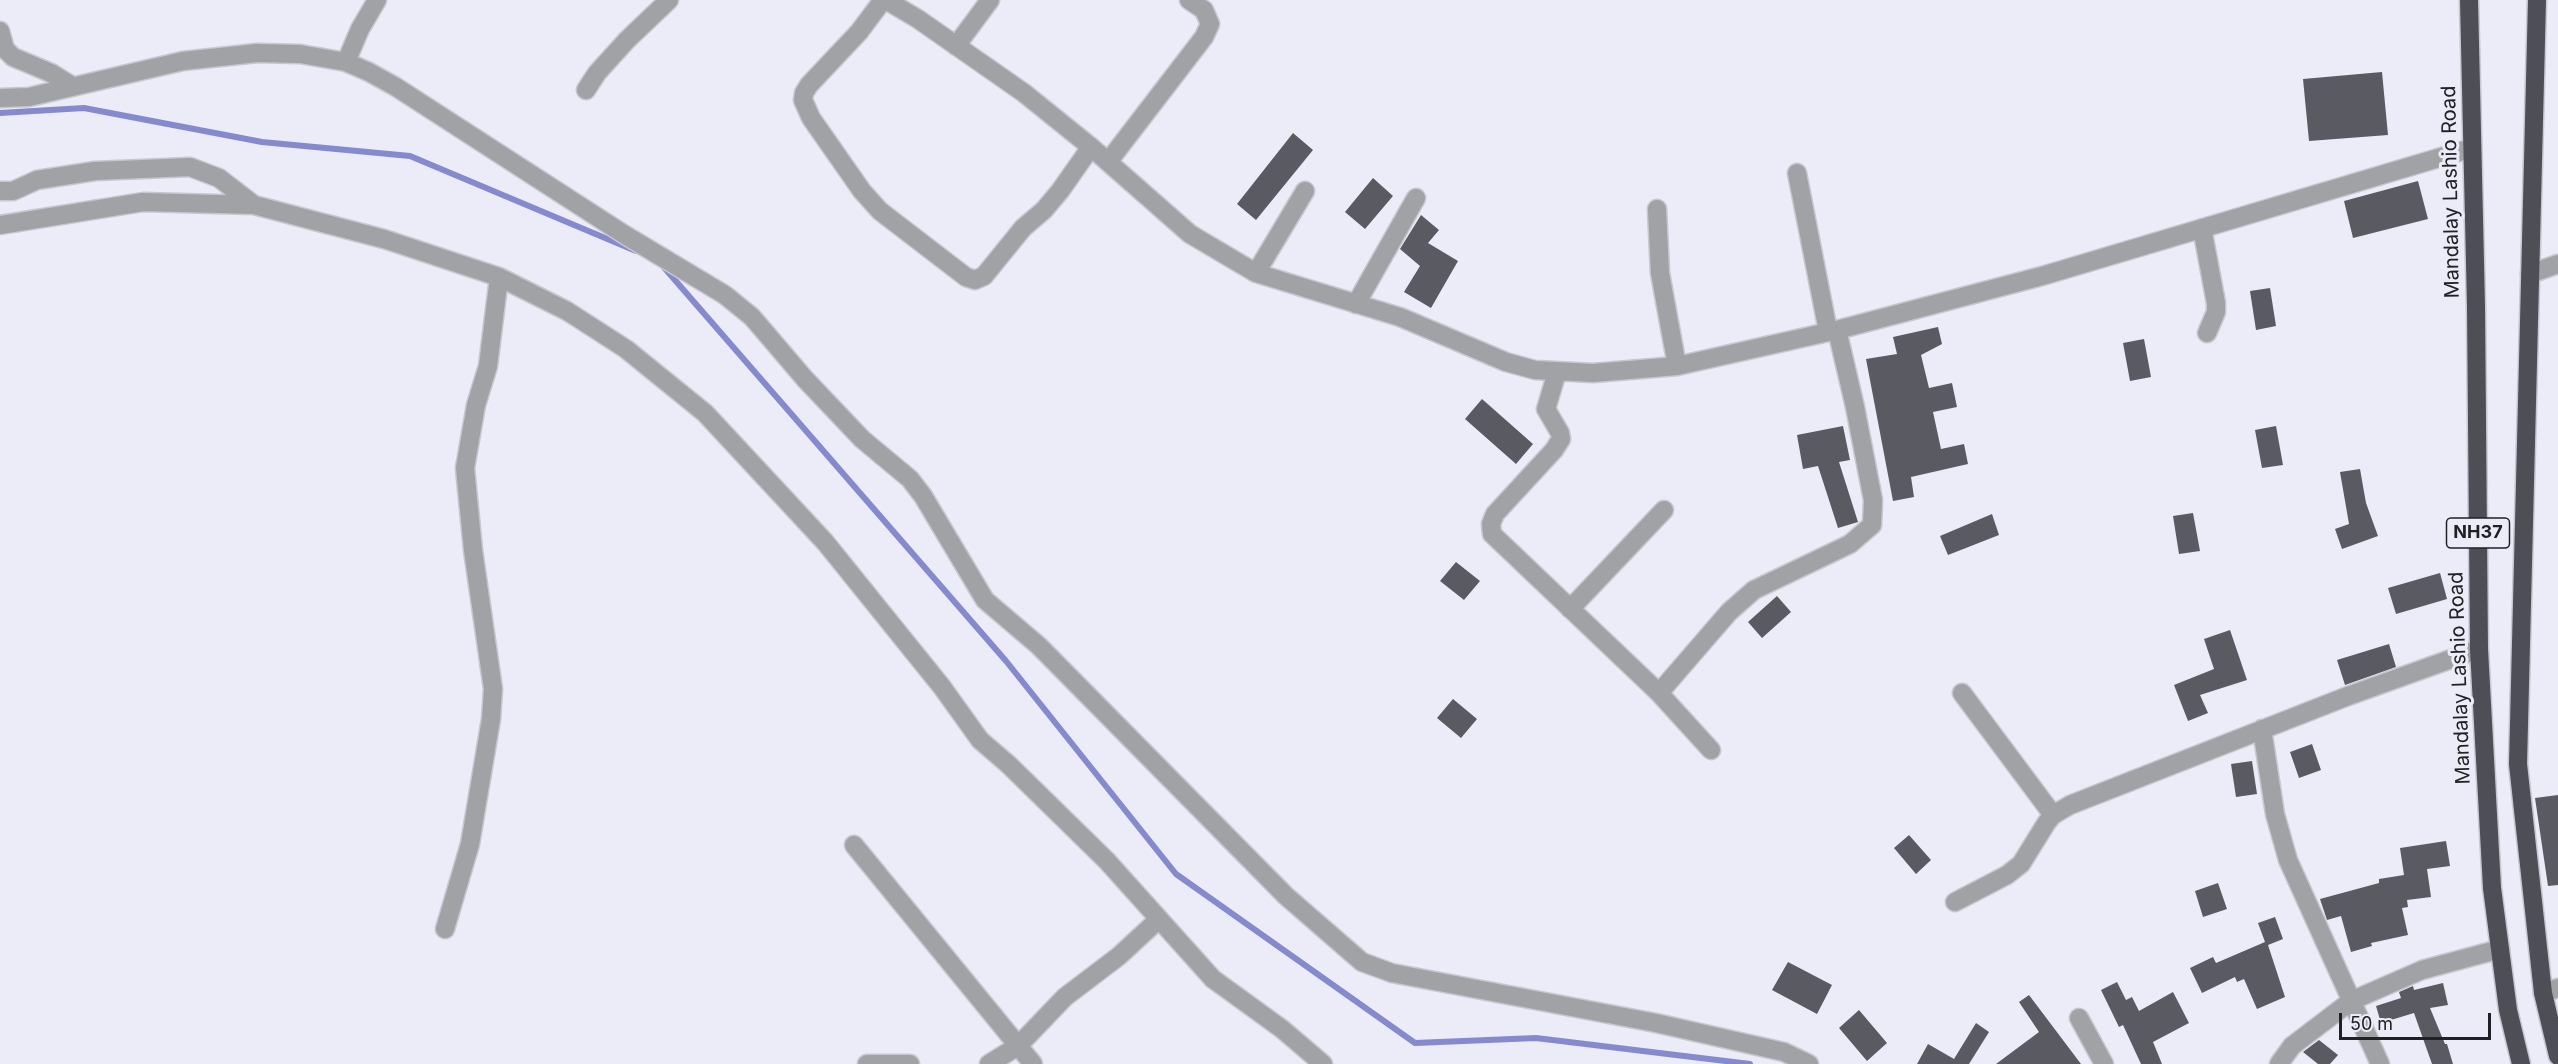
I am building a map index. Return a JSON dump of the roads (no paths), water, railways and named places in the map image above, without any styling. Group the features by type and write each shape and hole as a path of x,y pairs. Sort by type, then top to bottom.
{"highway":[{"name":"Mandalay Lashio Road","path":"2469,0 2479,649 2492,888 2508,1010 2521,1064"},
{"name":"NH37","path":"2537,0 2518,764 2558,1056"}],"street":[{"path":"345,62 360,29 377,0"},
{"path":"586,90 597,73 627,40 669,0"},
{"path":"1091,147 1044,210 1023,228 984,276 975,280 966,277 880,210 862,191 811,118 803,100 804,93 859,32 884,0 1024,93 1091,147 1190,234 1256,273 1400,317 1506,362 1535,370 1557,372 1593,373 1677,366 1832,330 2042,276 2472,148"},
{"path":"956,46 990,0"},
{"path":"1108,162 1204,38 1209,24 1204,10 1189,0"},
{"path":"0,31 4,49 14,57 51,73 72,86"},
{"path":"0,98 29,97 183,61 257,53 300,54 345,62 396,87 625,235 725,295 752,317 805,379 862,439 910,479 923,496 985,600 1039,646 1286,896 1362,962 1392,973 1656,1023 1784,1052 1809,1064"},
{"path":"0,191 13,191 37,180 95,171 190,167 219,178 254,205"},
{"path":"1659,693 1729,612 1754,590 1850,544 1872,525 1872,500 1862,442 1832,330 1797,173"},
{"path":"1256,273 1305,191"},
{"path":"1356,304 1416,198"},
{"path":"0,225 143,202 254,205 384,239 499,277 567,311 626,349 705,413 825,542 942,687 980,740 1010,765 1107,861 1213,979 1282,1029 1323,1064"},
{"path":"1657,209 1660,273 1677,366"},
{"path":"2202,228 2216,303 2216,312 2207,333"},
{"path":"2530,274 2558,264"},
{"path":"445,929 470,844 491,719 493,689 473,550 465,468 476,405 488,366 499,277"},
{"path":"1557,372 1546,409 1561,439 1554,450 1495,514 1491,524 1492,534 1659,693 1711,750"},
{"path":"1570,609 1664,510"},
{"path":"1955,902 2007,875 2021,864 2053,815 2070,805 2262,729 2479,649"},
{"path":"1962,693 2053,815"},
{"path":"2262,729 2275,814 2288,860 2380,1064"},
{"path":"854,845 1033,1064"},
{"path":"989,1064 1018,1046 1065,997 1119,956 1159,919"},
{"path":"2279,1064 2292,1046 2351,1001 2422,970 2500,949"},
{"path":"2079,1018 2104,1064"},
{"path":"867,1064 910,1064"}],"waterway":[{"path":"0,113 84,108 262,142 410,156 636,251"},
{"path":"661,264 1006,661 1176,874 1415,1043 1536,1038 1750,1064"}]}
